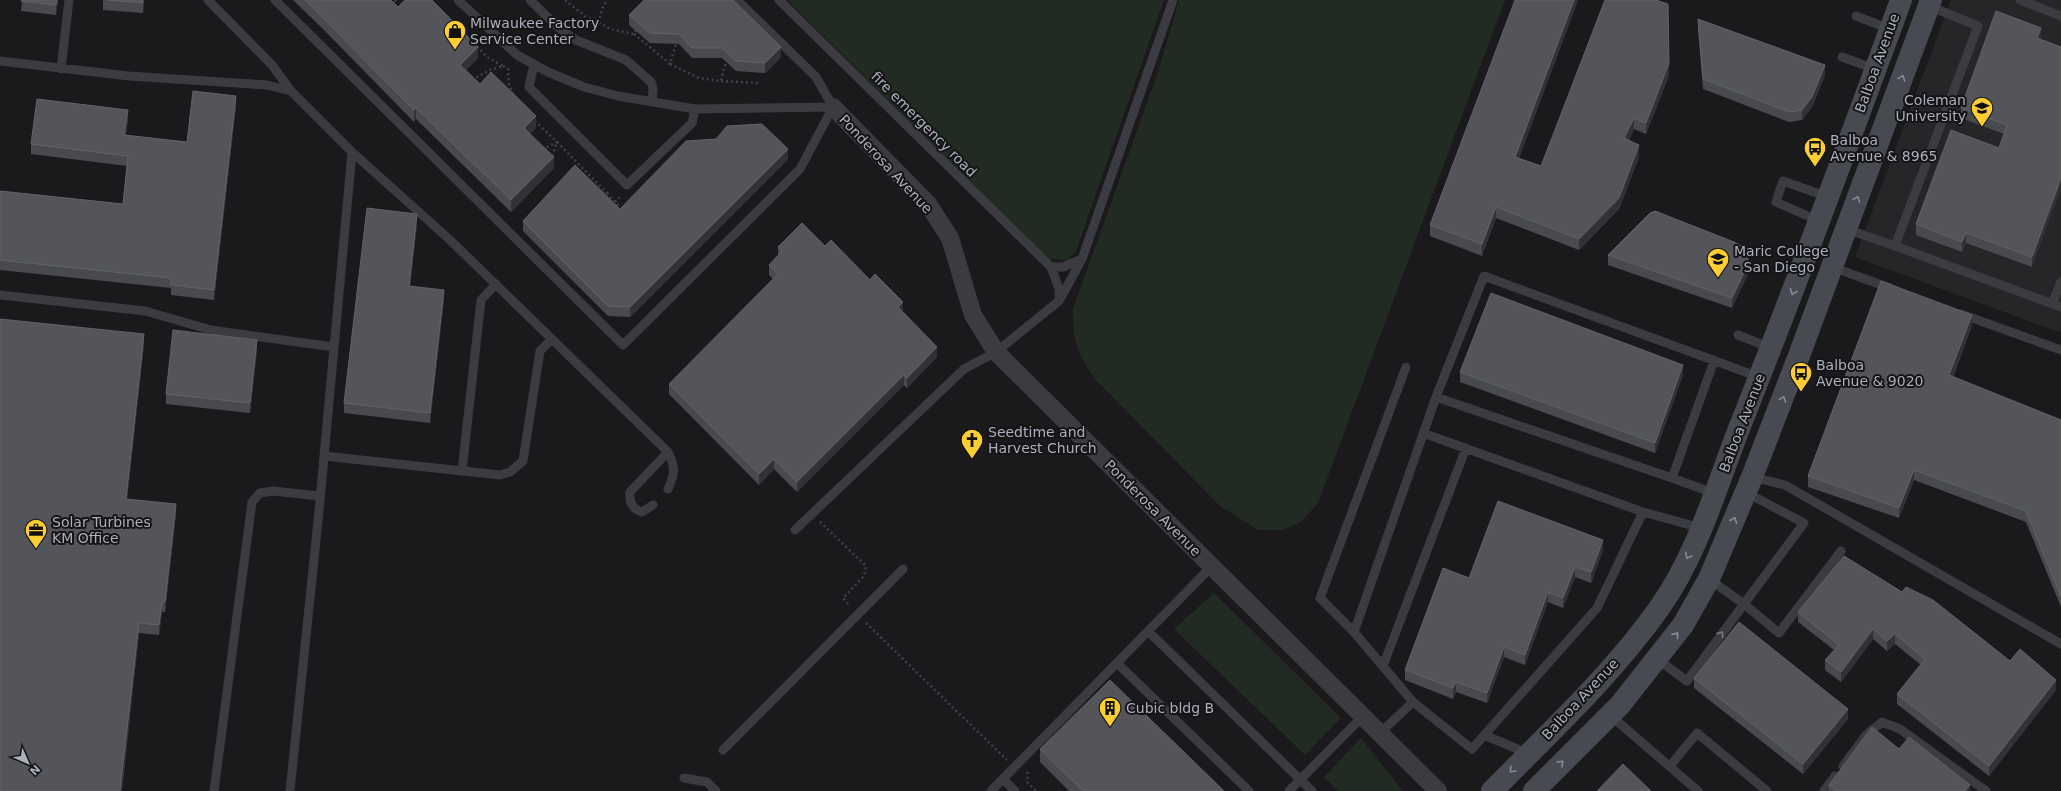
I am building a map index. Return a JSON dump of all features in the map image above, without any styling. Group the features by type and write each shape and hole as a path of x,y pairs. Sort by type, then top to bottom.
{"main road":[{"name":"Balboa Avenue","path":"1492,791 1592,690 1660,606 1690,553 1716,494 1901,0"},
{"name":"Balboa Avenue","path":"1534,791 1610,715 1683,626 1709,579 1748,484 1835,258 1930,3"},
{"path":"1811,243 1835,258"}],"street":[{"name":"Ponderosa Avenue","path":"833,107 932,210 950,238 973,315 996,352 1438,791"}],"lane":[{"path":"61,69 69,0"},
{"path":"208,0 272,65 291,91 352,152 449,239 668,452 674,465 674,476 668,489"},
{"path":"275,0 623,345 800,169 833,107"},
{"path":"458,0 517,55 548,72 584,87 652,102 695,109 833,107"},
{"path":"530,0 561,30 576,40 626,60 650,82 653,88 652,102"},
{"path":"737,0 816,77 833,107"},
{"name":"fire emergency road","path":"779,0 1051,267 1059,289 1059,301"},
{"path":"795,530 964,369 996,352 1059,301 1082,259 1174,0"},
{"path":"2020,0 2061,16"},
{"path":"1895,246 1978,26 1930,3"},
{"path":"1856,16 1890,29"},
{"path":"1842,57 1875,69"},
{"path":"0,61 61,69 267,86 291,91"},
{"path":"534,64 529,87 627,185 692,123 695,109"},
{"path":"290,791 324,456 352,152"},
{"path":"1819,221 1776,202 1783,181 1828,197"},
{"path":"1846,229 2057,306 2061,282"},
{"path":"1835,258 1899,291"},
{"path":"1051,267 1063,268 1082,259"},
{"path":"1354,632 1436,397 1484,276 1759,378"},
{"path":"462,471 481,300 496,284"},
{"path":"0,295 145,311 211,330 334,346"},
{"path":"1950,310 2061,350"},
{"path":"1738,335 1771,348"},
{"path":"324,456 500,476 510,472 523,461 540,351 552,339"},
{"path":"1672,478 1714,361"},
{"path":"1406,367 1320,598 1354,632 1414,702 1472,749 1597,608 1643,512"},
{"path":"1436,397 1716,494"},
{"path":"1423,433 1643,512 1701,528"},
{"path":"1383,666 1466,448"},
{"path":"653,505 642,512 636,510 632,506 629,499 630,492 668,452"},
{"path":"1657,658 1687,681 1804,523 1748,484"},
{"path":"1748,484 1785,485 2061,644"},
{"path":"214,791 252,502 260,493 273,491 320,496"},
{"path":"1709,579 1744,604 1779,633 1841,551"},
{"path":"991,791 1212,566"},
{"path":"723,750 903,569"},
{"path":"1148,631 1312,791"},
{"path":"1117,663 1249,791"},
{"path":"1380,733 1414,702"},
{"path":"1610,715 1698,791"},
{"path":"1289,791 1363,716"},
{"path":"1824,791 1867,734 1882,722 1900,729 1986,791"},
{"path":"1670,766 1697,733 1767,791"},
{"path":"1484,735 1529,754"},
{"path":"684,778 707,782 716,791"},
{"path":"1003,779 1015,791"}],"path":[{"path":"390,0 395,1 397,8 396,12"},
{"path":"565,0 586,17 599,22 610,29 634,34 670,64 699,78 758,83"},
{"path":"599,22 602,9 607,0"},
{"path":"634,24 637,29 634,34"},
{"path":"670,64 676,44"},
{"path":"476,45 487,57 508,69 510,85 516,101"},
{"path":"721,81 726,62"},
{"path":"467,85 481,74 503,66"},
{"path":"530,118 542,126 626,212"},
{"path":"540,150 557,142"},
{"path":"552,156 557,142"},
{"path":"615,202 625,192"},
{"path":"600,200 607,193"},
{"path":"619,212 622,209"},
{"path":"820,522 866,566 864,576 842,598 851,607"},
{"path":"866,622 1007,761"},
{"path":"1032,768 1027,774 1028,783 1036,791"}],"shaded area":[{"path":"787,0 1164,0 1076,251 1067,260 1049,259"},
{"path":"1179,0 1505,0 1318,503 1301,522 1283,530 1258,530 1220,506 1096,380 1080,355 1075,339 1073,309 1158,72"},
{"name":"Coleman University","path":"1951,0 2061,0 2061,333 1855,257"},
{"path":"1214,593 1341,718 1305,755 1174,629"},
{"path":"1361,738 1403,791 1338,791 1324,777"}],"building":[{"path":"57,0 56,5 21,1"},
{"path":"108,0 143,0 143,3"},
{"path":"305,0 391,0 398,7 405,0 432,0 478,47 460,65 480,84 491,72 536,116 524,128 554,157 511,200 416,108 414,110"},
{"path":"644,0 733,0 781,47 765,63 736,61 722,48 692,48 679,34 650,33 629,15"},
{"path":"1515,0 1574,0 1515,157 1541,166 1605,0 1656,0 1668,4 1669,63 1646,123 1634,118 1624,138 1639,145 1619,198 1579,239 1496,207 1482,244 1430,225"},
{"path":"1996,11 2041,28 2037,38 2061,47 2061,178 2032,257 1966,233 1962,242 1916,224 1951,130 1999,148 2007,125 1961,108"},
{"path":"1698,19 1825,65 1812,97 1802,110 1789,112 1703,79"},
{"path":"193,91 236,96 214,290 171,285 171,278 0,260 0,191 123,204 128,156 31,144 37,99 128,110 124,135 187,142"},
{"path":"762,124 788,149 630,307 608,306 523,221 575,165 620,209 686,141 716,139 727,126"},
{"path":"367,208 417,214 409,286 444,290 430,413 344,403"},
{"path":"1655,211 1734,242 1743,247 1749,262 1732,298 1608,255 1650,213"},
{"path":"802,223 825,246 831,240 870,280 875,274 903,302 898,307 937,347 907,378 904,375 797,482 774,459 759,474 669,384 778,274 769,265 782,251 778,247"},
{"path":"1881,281 1972,315 1949,375 2061,420 2061,597 2026,511 1914,470 1899,508 1808,476"},
{"path":"1491,293 1683,365 1655,443 1460,372"},
{"path":"0,319 144,334 126,499 176,504 165,602 162,602 159,625 139,623 120,791 0,791"},
{"path":"173,330 257,340 250,403 166,394"},
{"path":"1498,501 1603,540 1591,572 1575,567 1563,598 1548,592 1525,655 1504,647 1487,693 1456,682 1453,688 1405,670 1443,568 1469,578"},
{"path":"1844,556 1902,592 1906,587 1933,600 2010,661 2020,649 2056,680 1989,766 1897,694 1925,659 1895,634 1887,641 1873,629 1841,672 1825,660 1839,645 1798,612"},
{"path":"1739,622 1848,709 1803,764 1694,678"},
{"name":"Cubic bldg B","path":"1110,680 1224,791 1083,791 1040,749"},
{"path":"1872,727 1899,749 1909,737 1970,785 1965,791 1837,791 1829,785"},
{"path":"1623,764 1651,791 1597,791"}],"place":[{"name":"Milwaukee Factory Service Center","path":"455,50"},
{"name":"Coleman University","path":"1982,128"},
{"name":"Balboa Avenue & 8965","path":"1815,168"},
{"name":"Maric College - San Diego","path":"1718,278"},
{"name":"Balboa Avenue & 9020","path":"1801,392"},
{"name":"Seedtime and Harvest Church","path":"972,460"},
{"name":"Solar Turbines KM Office","path":"36,550"},
{"name":"Cubic bldg B","path":"1110,728"}]}
